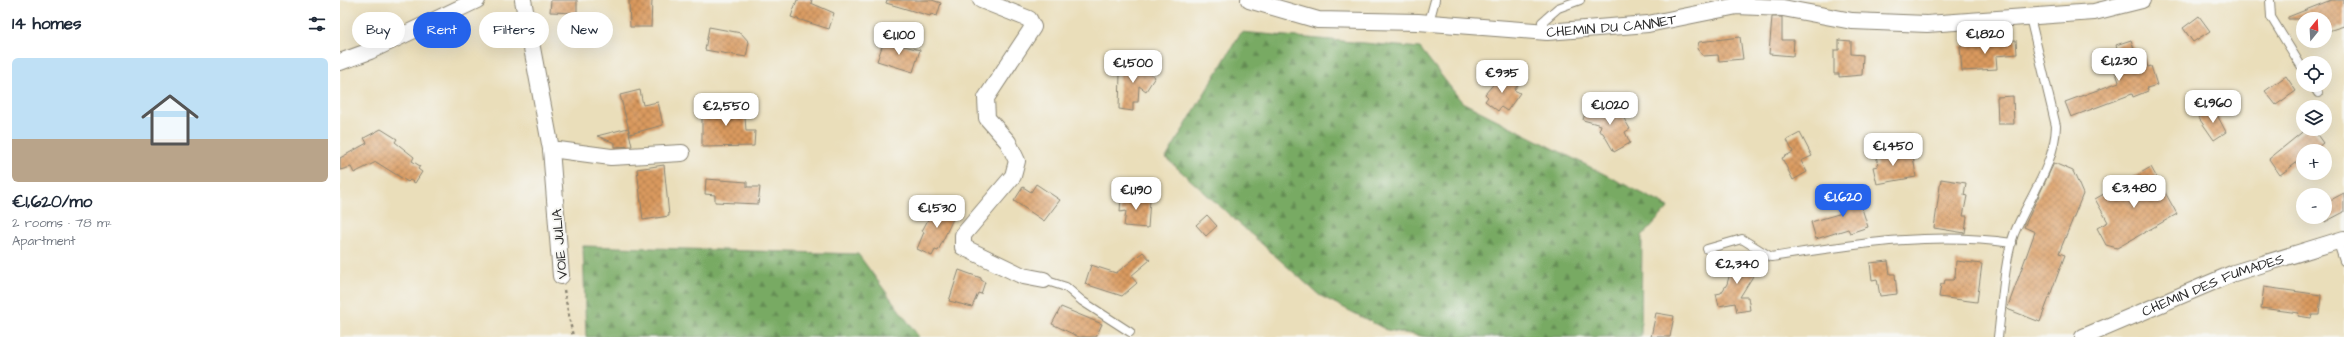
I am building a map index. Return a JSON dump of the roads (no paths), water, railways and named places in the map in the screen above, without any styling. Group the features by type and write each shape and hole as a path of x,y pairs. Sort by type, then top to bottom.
{"street":[{"path":"340,62 370,52 477,0"},
{"name":"VOIE JULIA","path":"523,0 551,149 561,276"},
{"path":"982,0 1029,19 1033,27 986,98 987,118 1008,142 1017,162 1013,176 963,235 963,248 1023,276 1044,280"},
{"name":"CHEMIN DU CANNET","path":"1249,0 1318,20 1429,22 1548,32 1648,24 1737,6 1783,8 1852,21 1927,24 2094,12 2142,0"},
{"path":"551,149 611,157 682,153"},
{"name":"CHEMIN DES FUMADES","path":"2083,337 2234,273 2341,239"}],"lane":[{"path":"1429,22 1435,0"},
{"path":"1548,32 1542,22 1558,8 1580,0"},
{"path":"2270,0 2271,17 2296,58"},
{"path":"1998,337 2012,243 2050,157 2055,138 2054,119 2030,17"},
{"path":"1707,249 1742,239 1771,257 1898,239 1986,239 2012,243"},
{"path":"2341,239 2344,261"},
{"path":"1044,280 1066,287 1082,301 1130,332"}]}
